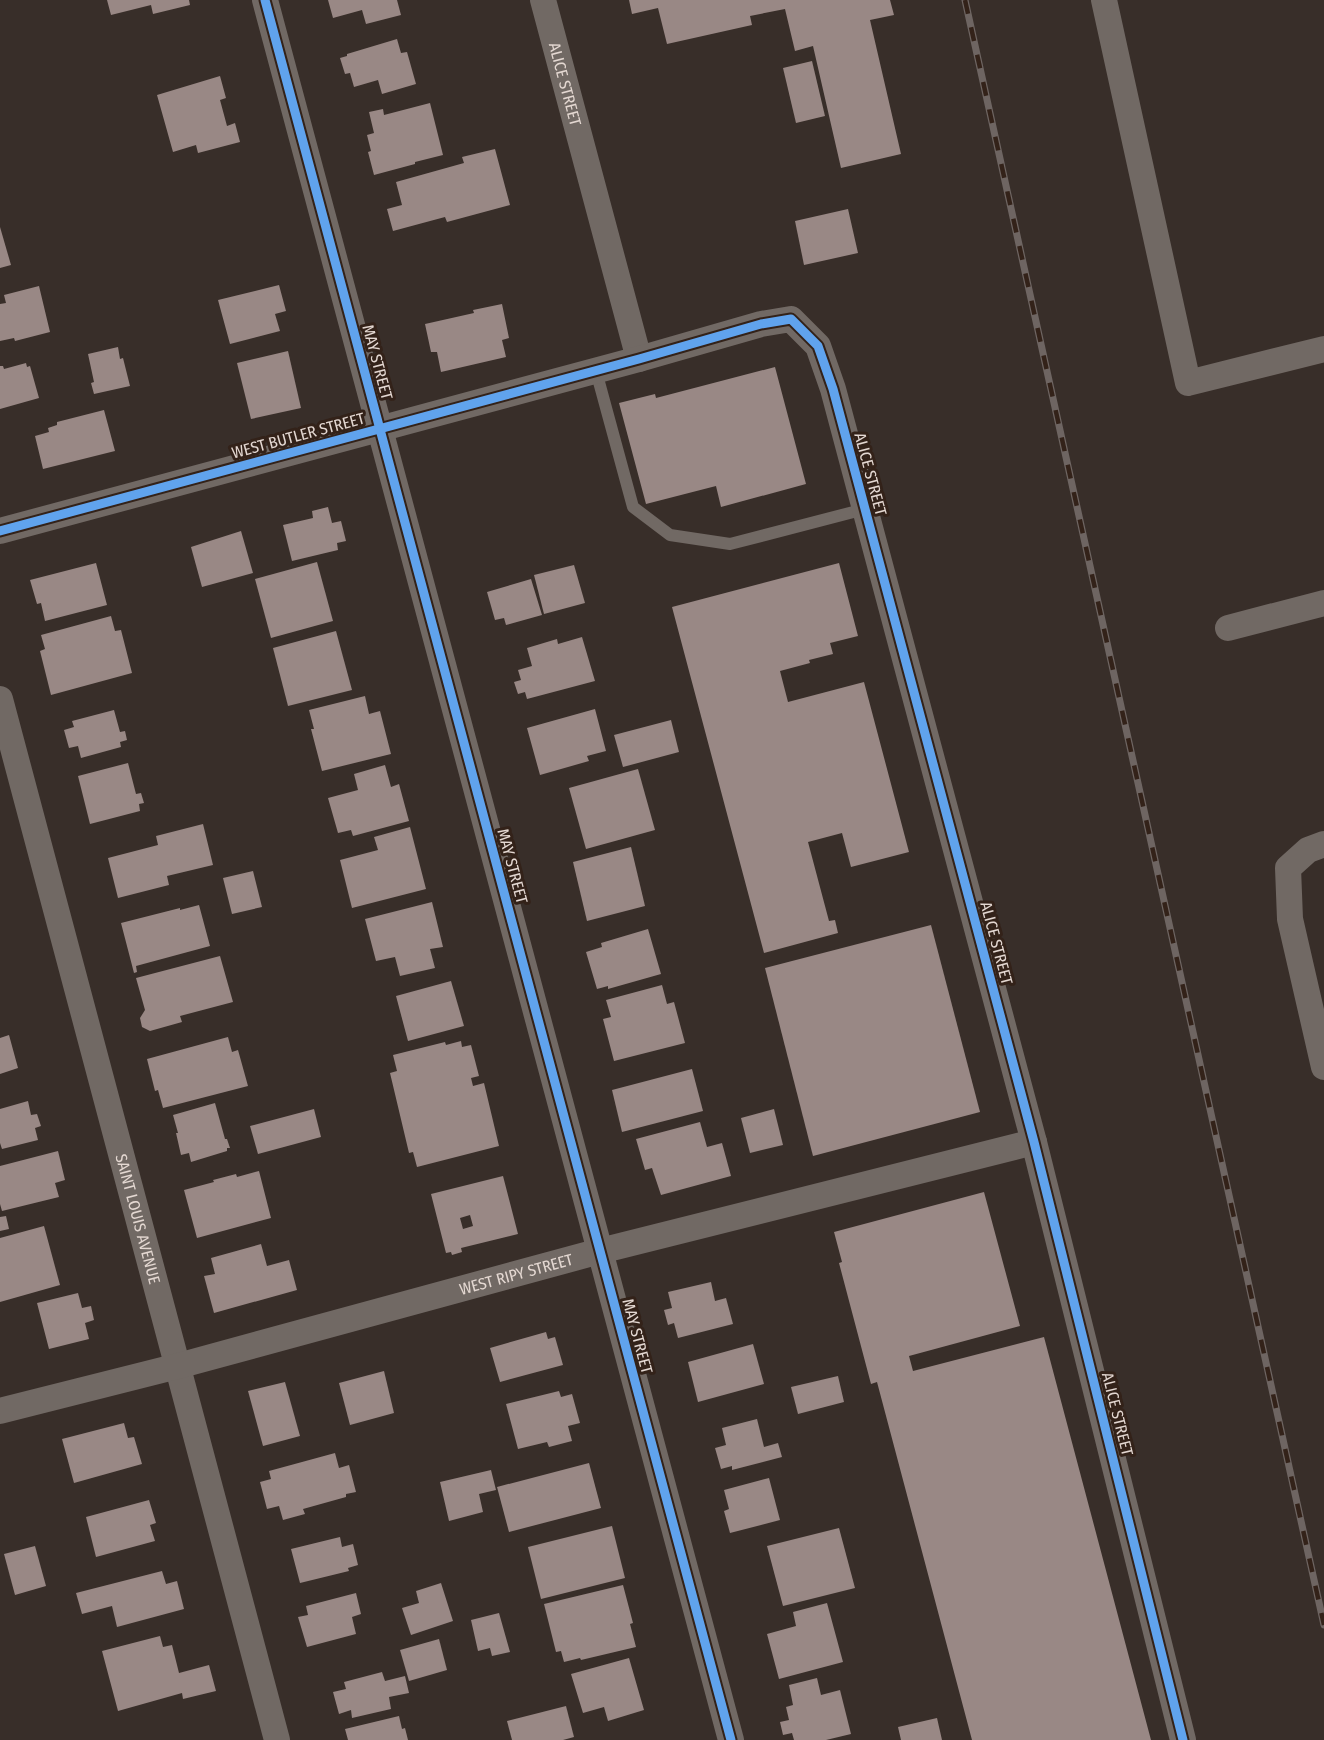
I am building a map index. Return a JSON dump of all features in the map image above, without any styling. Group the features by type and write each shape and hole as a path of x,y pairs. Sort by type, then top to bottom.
{"street":[{"name":"MAY STREET","path":"265,0 731,1740"},
{"name":"ALICE STREET","path":"543,0 639,359 761,324 791,319 818,346 833,389 1034,1142 1183,1740"},
{"path":"1104,0 1188,382 1324,350"},
{"name":"WEST BUTLER STREET","path":"0,531 639,359"},
{"path":"1228,628 1324,603"},
{"name":"SAINT LOUIS AVENUE","path":"0,699 277,1740"},
{"path":"1324,844 1308,850 1288,868 1290,919 1324,1067"},
{"name":"WEST RIPY STREET","path":"0,1411 600,1251 1034,1142"}],"lane":[{"path":"596,371 633,507 670,535 729,544 865,509"}],"building":[{"path":"107,0 189,0 190,5 153,14 151,5 111,15"},
{"path":"328,0 397,0 401,15 366,24 362,10 333,18"},
{"path":"629,0 890,0 894,15 870,20 901,154 841,168 813,46 795,51 785,9 750,16 752,25 667,44 658,8 632,14"},
{"path":"397,39 401,53 407,52 416,84 382,94 378,80 354,87 350,73 345,74 340,58"},
{"path":"812,61 825,116 796,123 783,68"},
{"path":"220,76 226,98 220,100 227,126 235,123 240,142 198,153 196,145 173,152 157,95"},
{"path":"430,103 443,155 374,175 368,152 371,151 367,135 374,133 369,112 383,109 384,115"},
{"path":"495,149 510,205 447,222 445,217 393,231 387,209 402,205 396,182 464,163 462,157"},
{"path":"848,209 858,253 804,265 795,221"},
{"path":"0,227 11,265 0,268"},
{"path":"279,285 286,311 275,314 280,331 230,344 218,300"},
{"path":"39,286 50,332 15,341 14,338 0,341 0,304 6,303 4,295"},
{"path":"502,304 509,338 502,340 506,357 441,372 437,352 431,352 425,324"},
{"path":"118,347 130,386 94,394 88,354"},
{"path":"288,351 301,408 251,419 237,363"},
{"path":"26,363 27,367 30,366 39,398 0,409 0,366 4,369"},
{"path":"775,367 806,484 721,507 716,486 646,504 619,403 655,394 656,398"},
{"path":"104,410 115,451 43,469 35,436 49,432 48,428 57,425 57,422"},
{"path":"328,507 332,523 341,521 346,541 337,543 338,550 292,561 283,525 313,518 312,511"},
{"path":"241,531 253,573 202,587 191,547"},
{"path":"317,562 333,621 271,638 255,579"},
{"path":"96,563 107,605 45,621 41,603 37,604 30,580"},
{"path":"839,563 858,636 830,643 833,654 780,671 788,702 864,682 909,852 851,867 842,833 808,842 829,921 835,920 838,933 764,953 672,607"},
{"path":"574,565 585,603 544,614 534,575"},
{"path":"531,579 542,615 506,625 504,618 495,620 487,592"},
{"path":"111,616 115,631 121,630 132,673 51,695 40,651 45,649 41,635"},
{"path":"336,631 352,690 288,706 273,648"},
{"path":"582,637 595,681 527,699 525,692 518,694 514,682 521,680 518,670 532,666 527,648 557,639 558,644"},
{"path":"365,696 369,714 380,711 391,754 322,771 311,729 314,729 309,710"},
{"path":"595,709 606,751 587,756 589,761 540,775 527,728"},
{"path":"114,710 120,732 125,731 127,740 120,742 121,747 81,758 78,746 69,748 64,730 74,727 72,721"},
{"path":"671,720 679,752 623,767 614,735"},
{"path":"128,763 136,794 141,793 144,803 139,804 140,811 90,824 78,776"},
{"path":"385,765 391,787 399,784 409,821 353,836 351,830 338,833 328,798 358,790 354,774"},
{"path":"638,769 655,830 586,849 569,788"},
{"path":"203,824 213,865 167,876 169,885 118,898 108,858 158,845 156,836"},
{"path":"410,827 426,889 352,908 340,860 378,850 374,837"},
{"path":"631,847 645,906 587,921 573,862"},
{"path":"253,871 262,907 232,914 223,878"},
{"path":"432,902 443,947 430,949 435,968 400,976 395,957 376,961 365,919"},
{"path":"199,905 210,946 136,966 137,972 134,973 121,923"},
{"path":"931,925 980,1112 813,1156 765,968"},
{"path":"648,929 661,974 608,989 608,986 597,989 586,952 602,947 601,943"},
{"path":"220,956 233,1002 180,1016 182,1022 150,1031 142,1027 140,1018 145,1010 136,978"},
{"path":"451,981 464,1026 408,1041 396,996"},
{"path":"662,985 667,1004 674,1002 685,1043 614,1061 603,1019 611,1017 606,1000"},
{"path":"9,1035 18,1068 0,1074 0,1038"},
{"path":"228,1037 232,1052 238,1050 248,1086 163,1108 158,1090 155,1091 147,1059"},
{"path":"461,1041 462,1047 471,1045 479,1076 471,1078 473,1086 484,1083 499,1146 417,1167 413,1152 409,1153 390,1073 397,1071 393,1055 445,1042 446,1045"},
{"path":"692,1069 703,1111 622,1132 612,1090"},
{"path":"28,1101 31,1115 37,1114 41,1126 35,1128 38,1140 2,1149 0,1109"},
{"path":"215,1103 225,1139 230,1148 227,1148 227,1151 191,1162 189,1153 181,1155 173,1115"},
{"path":"314,1109 321,1137 258,1154 250,1126"},
{"path":"774,1109 783,1145 750,1153 741,1118"},
{"path":"700,1122 707,1147 722,1143 731,1176 661,1195 652,1168 645,1170 636,1139"},
{"path":"58,1151 65,1180 55,1183 59,1197 2,1211 0,1166"},
{"path":"259,1171 271,1218 197,1238 184,1190 236,1174 237,1177"},
{"path":"503,1176 518,1234 461,1248 462,1252 452,1255 451,1252 446,1253 431,1194","holes":["470,1215 473,1226 463,1229 460,1218"]},
{"path":"984,1192 1020,1326 909,1356 913,1371 1044,1337 1151,1740 972,1740 877,1382 871,1384 839,1263 842,1262 834,1232"},
{"path":"6,1216 9,1229 0,1231 0,1217"},
{"path":"44,1226 60,1285 0,1302 0,1238"},
{"path":"261,1244 267,1266 289,1260 297,1290 214,1313 204,1276 215,1274 211,1258"},
{"path":"711,1282 715,1301 726,1298 733,1324 678,1338 674,1323 668,1325 664,1310 672,1308 668,1292"},
{"path":"78,1293 82,1308 91,1306 94,1320 85,1323 89,1339 49,1349 37,1303"},
{"path":"546,1332 548,1339 555,1337 563,1365 500,1382 490,1348"},
{"path":"753,1344 764,1384 698,1402 688,1362"},
{"path":"384,1371 394,1413 350,1425 339,1383"},
{"path":"838,1376 844,1402 798,1414 791,1387"},
{"path":"285,1382 300,1436 263,1446 248,1391"},
{"path":"559,1391 561,1397 572,1394 580,1423 568,1426 572,1441 549,1447 547,1442 518,1449 506,1404"},
{"path":"757,1419 764,1447 778,1443 782,1457 732,1470 732,1466 721,1469 715,1448 726,1445 722,1428"},
{"path":"124,1423 128,1438 134,1437 142,1464 74,1483 62,1439"},
{"path":"335,1453 339,1468 349,1465 356,1492 303,1509 305,1514 283,1520 279,1506 267,1509 260,1482 271,1479 269,1471"},
{"path":"589,1463 601,1508 509,1532 497,1487"},
{"path":"491,1470 496,1490 479,1494 483,1512 449,1521 440,1482"},
{"path":"769,1478 780,1520 730,1533 724,1511 729,1509 724,1490"},
{"path":"149,1500 156,1523 150,1525 155,1541 96,1557 86,1517"},
{"path":"612,1526 625,1578 541,1599 528,1547"},
{"path":"839,1528 855,1588 783,1606 767,1546"},
{"path":"340,1537 342,1547 353,1544 358,1565 348,1568 349,1571 300,1583 291,1549"},
{"path":"35,1546 46,1586 15,1595 4,1554"},
{"path":"162,1571 166,1584 177,1581 184,1609 117,1627 112,1606 82,1614 76,1593"},
{"path":"441,1583 453,1621 411,1635 402,1608 419,1603 416,1591"},
{"path":"623,1585 633,1623 630,1624 636,1647 564,1662 561,1651 556,1652 544,1604"},
{"path":"356,1593 361,1614 352,1617 356,1634 307,1647 298,1617 308,1615 306,1606"},
{"path":"827,1603 843,1662 779,1679 767,1634 796,1626 793,1612"},
{"path":"499,1613 510,1652 492,1656 490,1648 478,1651 471,1620"},
{"path":"160,1636 163,1647 172,1645 179,1673 209,1665 216,1691 183,1699 182,1693 118,1711 102,1651"},
{"path":"439,1639 447,1670 409,1681 400,1650"},
{"path":"629,1658 644,1710 608,1721 604,1707 583,1713 571,1674"},
{"path":"382,1672 385,1681 405,1676 409,1693 389,1697 391,1709 352,1718 351,1710 339,1714 333,1692 346,1689 344,1682"},
{"path":"817,1678 821,1695 840,1690 851,1734 826,1740 794,1740 792,1733 783,1735 780,1722 789,1720 786,1707 793,1705 789,1685"},
{"path":"566,1706 574,1737 563,1740 512,1740 507,1721"},
{"path":"399,1716 408,1740 348,1740 345,1729"},
{"path":"937,1718 942,1740 901,1740 898,1727"}],"railway":[{"path":"965,0 1324,1625"}],"cycle path":[{"path":"265,0 731,1740"},
{"path":"0,531 761,324 791,319 818,346 833,389 1034,1142 1183,1740"}]}
